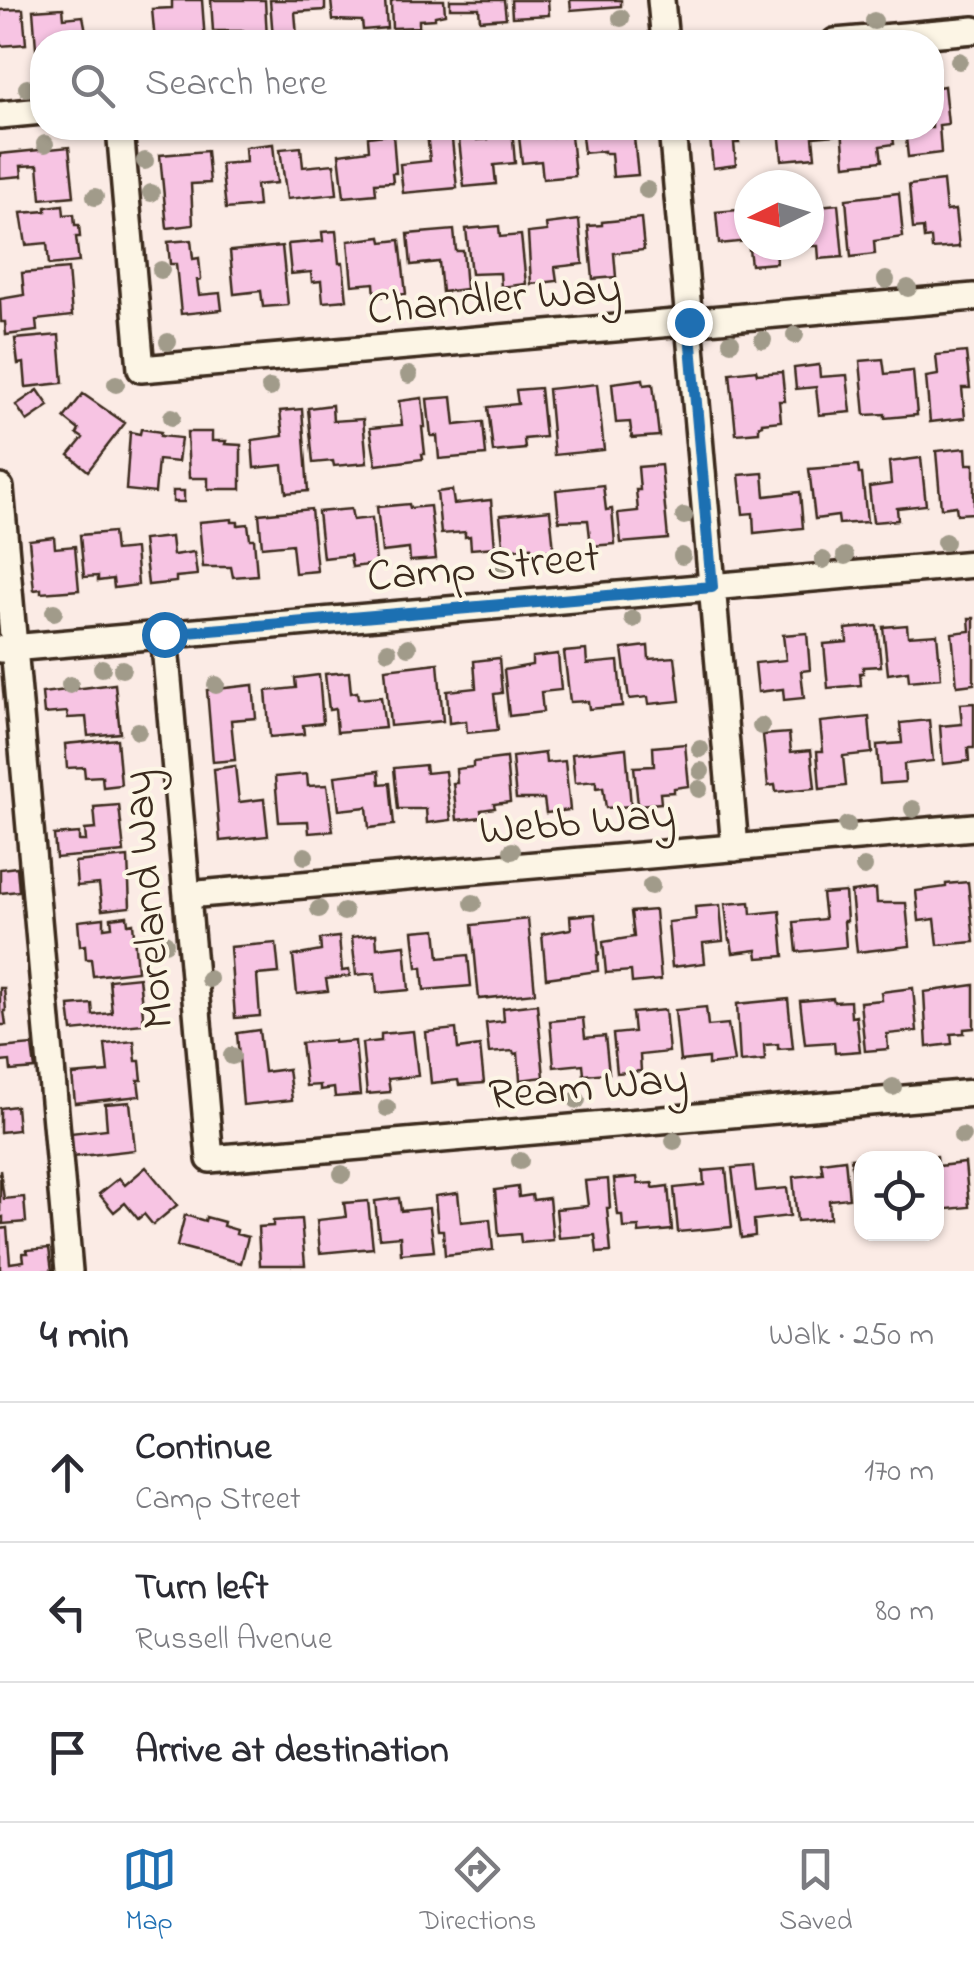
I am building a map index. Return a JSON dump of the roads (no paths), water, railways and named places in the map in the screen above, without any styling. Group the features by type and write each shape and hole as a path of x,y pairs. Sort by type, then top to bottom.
{"street":[{"path":"661,0 663,30"},
{"path":"944,33 974,30"},
{"path":"0,115 30,112"},
{"name":"Chandler Way","path":"121,140 142,370 974,297"},
{"path":"673,140 735,848"},
{"path":"0,488 7,648 68,1271"},
{"name":"Camp Street","path":"7,648 974,564"},
{"name":"Moreland Way","path":"164,634 210,1159"},
{"name":"Webb Way","path":"187,895 974,827"},
{"name":"Ream Way","path":"210,1159 974,1093"}]}
